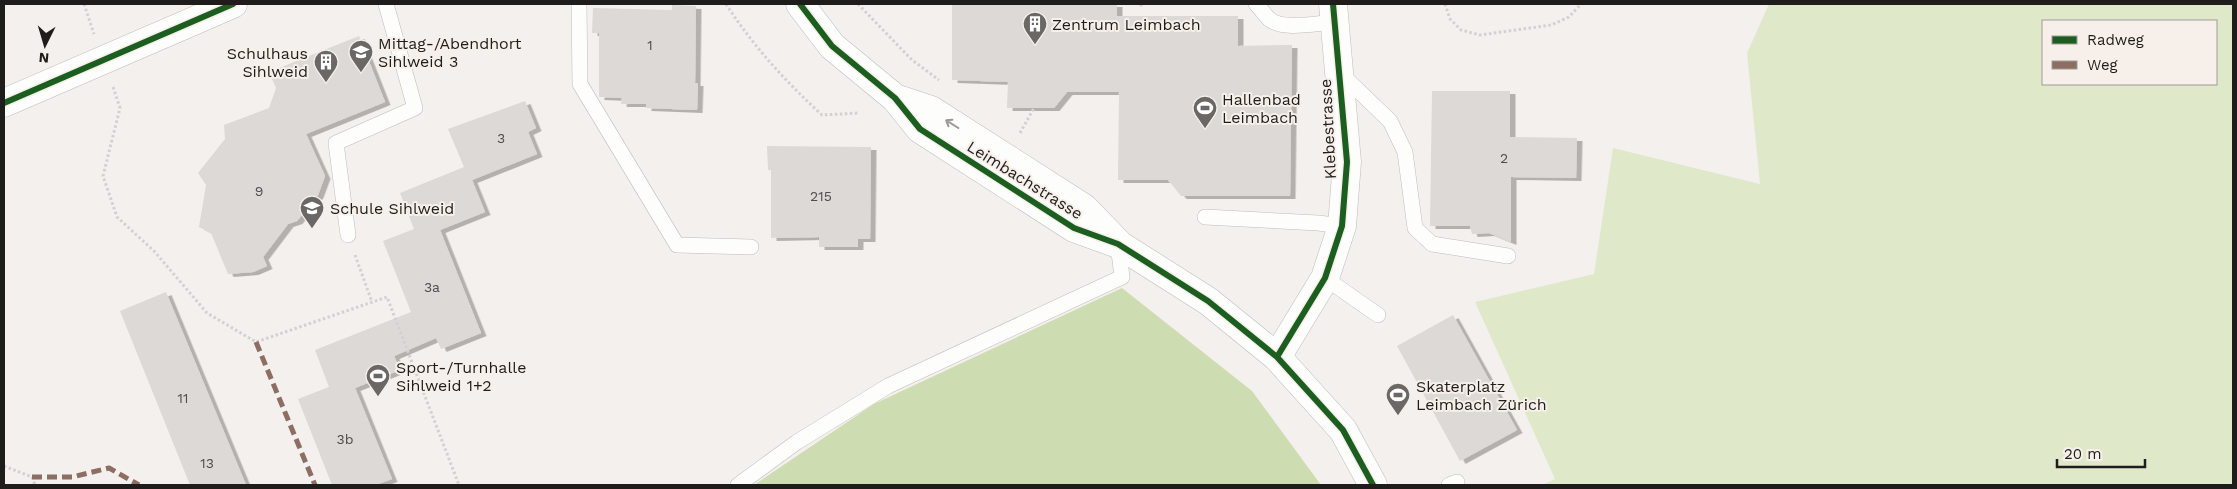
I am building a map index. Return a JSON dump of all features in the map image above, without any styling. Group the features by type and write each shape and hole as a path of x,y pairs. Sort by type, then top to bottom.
{"street":[{"path":"4,103 234,4"},
{"name":"Leimbachstrasse","path":"800,4 832,46 895,98 920,129 1074,228 1118,244 1208,301 1277,357 1343,430 1373,485"},
{"name":"Klebestrasse","path":"1277,357 1325,278 1342,226 1347,162 1334,13"}],"lane":[{"path":"348,235 336,143 415,108 386,4"},
{"path":"579,4 580,84 677,245 751,247"},
{"path":"1256,4 1271,20 1290,27 1309,23 1334,13"},
{"path":"1339,72 1390,121 1405,152 1415,228 1432,244 1508,256"},
{"path":"1205,217 1342,226"},
{"path":"738,485 797,442 888,386 1122,277 1118,244"},
{"path":"1325,278 1378,315"}],"path":[{"path":"726,4 743,30 788,83 822,115 859,113"},
{"path":"858,4 870,18"},
{"path":"1141,4 1141,9"},
{"path":"1445,4 1450,18 1461,30 1480,35 1551,25 1569,17 1581,4"},
{"path":"104,60 120,108 103,176 117,217 154,251 207,313 256,342 387,297 459,485"},
{"path":"1016,140 1034,108"},
{"path":"348,235 372,302"},
{"path":"4,466 32,477 35,485"}],"green space":[{"path":"1769,4 2233,4 2233,485 1542,485 1555,479 1475,302 1594,274 1613,148 1760,184 1747,53"},
{"path":"1122,288 1252,391 1321,485 754,485 874,404"}],"building":[{"name":"Hallenbad Leimbach","path":"952,4 1117,4 1117,16 1238,16 1238,46 1292,45 1290,196 1181,196 1168,180 1118,180 1119,92 1067,92 1054,108 1007,108 1008,82 952,80"},
{"path":"672,5 696,6 695,83 698,83 697,110 646,108 646,104 621,104 622,98 599,97 599,33 592,33 593,8 672,10"},
{"path":"359,36 385,102 306,134 325,176 318,195 297,221 288,224 263,257 267,266 253,272 228,274 211,233 199,227 206,185 198,173 225,139 224,125 269,108 276,88 269,72"},
{"path":"1432,91 1510,91 1510,137 1577,138 1576,178 1511,177 1511,242 1489,233 1472,234 1470,226 1430,226"},
{"path":"525,101 536,128 528,132 537,154 472,180 485,212 440,230 481,333 441,349 436,338 394,356 400,370 355,388 392,479 375,485 332,485 298,399 329,387 315,350 411,312 383,241 414,229 400,193 464,167 448,129"},
{"path":"767,146 871,147 870,239 858,239 858,247 819,247 819,237 771,238 771,170 768,170"},
{"path":"166,292 246,485 190,485 120,311"},
{"path":"1453,315 1517,430 1460,461 1397,346"}],"marked path":[{"path":"256,342 315,485"},
{"path":"32,477 72,477 109,468 139,485"}],"cycle path":[{"path":"4,103 233,4"},
{"path":"800,4 832,46 895,98 920,129 1074,228 1118,244 1208,301 1277,357 1343,430 1373,485"},
{"path":"1277,357 1325,278 1342,226 1347,162 1333,4"}],"place":[{"name":"Zentrum Leimbach","path":"1035,45"},
{"name":"Mittag-/Abendhort Sihlweid 3","path":"361,73"},
{"name":"Schulhaus Sihlweid","path":"326,83"},
{"name":"Hallenbad Leimbach","path":"1205,129"},
{"name":"Schule Sihlweid","path":"312,229"},
{"name":"Sport-/Turnhalle Sihlweid 1+2","path":"378,397"},
{"name":"Skaterplatz Leimbach Zürich","path":"1398,416"}]}
